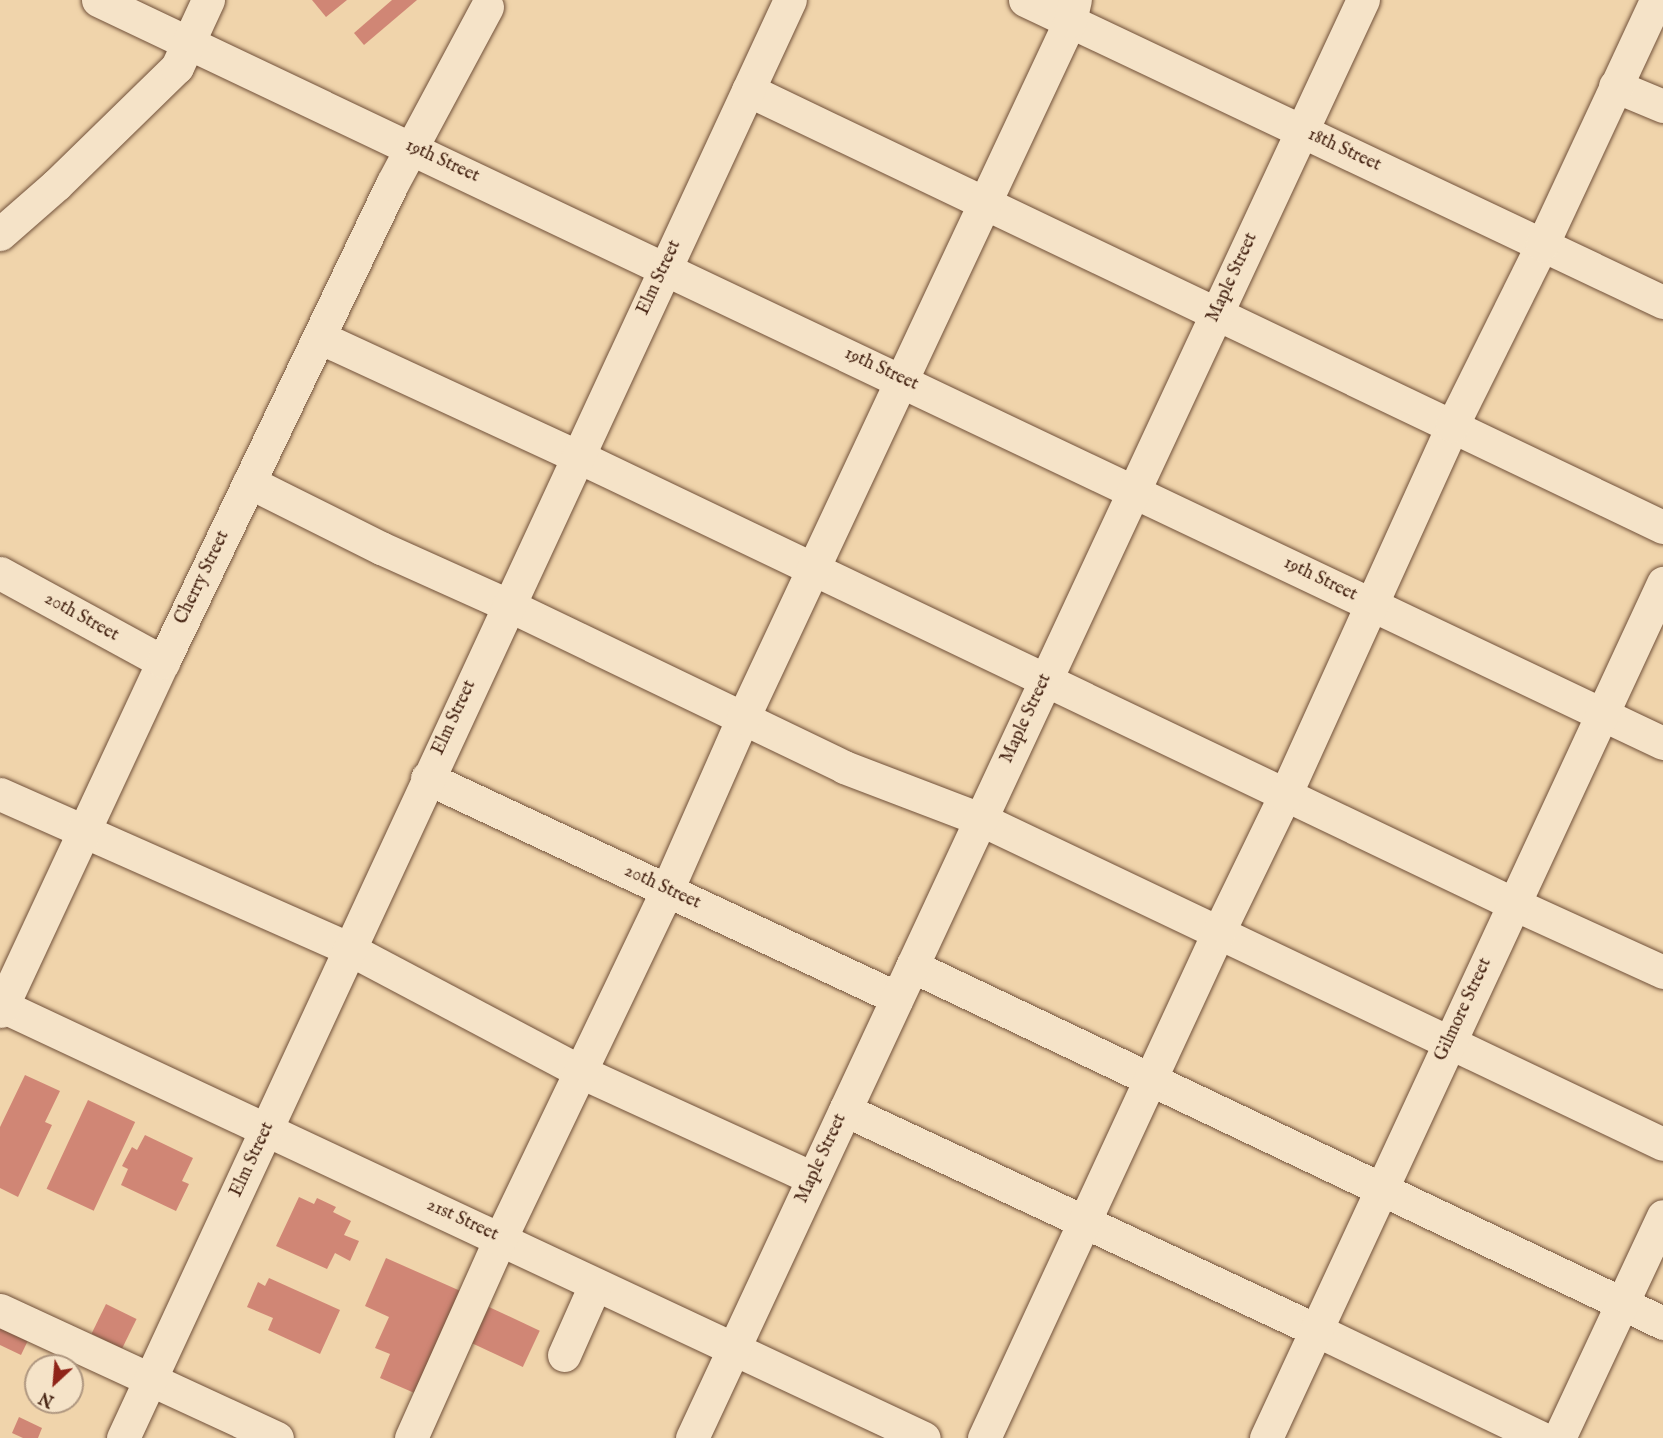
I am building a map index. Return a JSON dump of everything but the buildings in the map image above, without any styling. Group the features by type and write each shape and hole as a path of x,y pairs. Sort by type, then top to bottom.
{"street":[{"name":"19th Street","path":"98,0 665,267 1663,743"},
{"path":"0,234 56,185 177,67 208,0"},
{"name":"Elm Street","path":"123,1438 268,1129 427,778 790,0"},
{"name":"18th Street","path":"1025,0 1072,10 1302,131 1663,302"},
{"name":"Maple Street","path":"692,1438 1363,0"},
{"path":"984,1438 1218,933 1285,795 1452,426 1542,244 1656,0"},
{"name":"Cherry Street","path":"1,1008 163,662 410,147 487,7"},
{"path":"411,1438 500,1239 667,891 743,718 815,569 1072,10"},
{"path":"1615,86 1663,106"},
{"path":"748,90 1663,527"},
{"path":"319,336 815,569 1514,904 1663,972"},
{"path":"249,482 381,548 508,605 844,767 980,819 1663,1144"},
{"name":"20th Street","path":"0,573 163,662"},
{"name":"Gilmore Street","path":"1266,1438 1663,583"},
{"name":"20th Street","path":"427,778 897,999"},
{"path":"0,794 349,949 581,1072 813,1178"},
{"path":"912,966 1663,1323"},
{"name":"21st Street","path":"1,1008 268,1129 733,1351 924,1438"},
{"path":"845,1110 1541,1438"},
{"path":"1559,1438 1663,1216"},
{"path":"564,1355 595,1285"},
{"path":"0,1310 151,1377 277,1438"}]}
